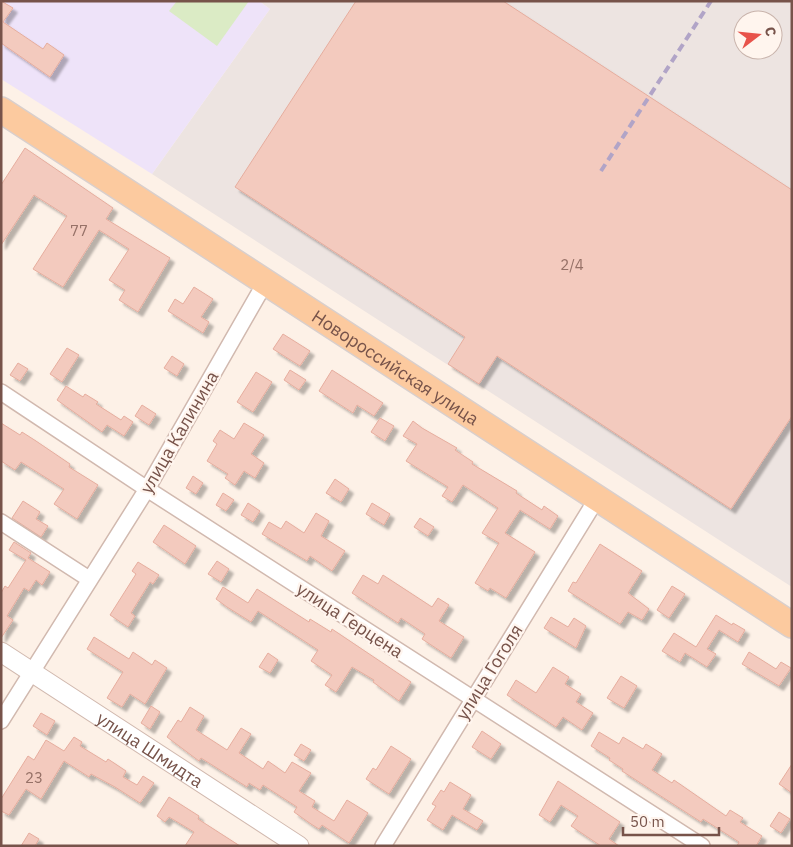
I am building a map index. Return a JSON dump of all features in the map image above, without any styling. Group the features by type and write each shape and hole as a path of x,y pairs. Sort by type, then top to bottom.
{"main road":[{"name":"Новороссийская улица","path":"1,110 596,500 792,625"}],"street":[{"name":"улица Калинина","path":"1,721 147,489 265,283"},
{"name":"улица Герцена","path":"1,392 147,489 702,846"},
{"name":"улица Гоголя","path":"383,846 596,500"},
{"path":"1,522 89,579"},
{"name":"улица Шмидта","path":"1,652 299,846"}],"shaded area":[{"path":"1,1 259,1 270,9 152,174 1,79"},
{"path":"259,1 792,1 792,587 152,174 270,9"}],"green space":[{"path":"177,1 249,1 217,46 169,11"}],"building":[{"path":"1,1 13,8 3,22 43,49 47,43 64,55 50,77 1,43"},
{"path":"356,1 503,1 792,190 792,416 731,509 497,356 479,384 448,364 465,337 235,187"},
{"path":"25,148 113,208 106,219 170,258 138,312 119,300 125,290 109,280 129,249 99,230 63,287 33,269 67,216 34,195 1,245 1,185"},
{"path":"194,287 213,299 201,317 209,322 203,333 168,311 175,299 183,304"},
{"path":"283,334 310,351 300,366 273,349"},
{"path":"67,348 79,355 62,382 50,374"},
{"path":"172,356 184,364 177,376 164,368"},
{"path":"18,363 28,369 20,381 10,375"},
{"path":"290,370 306,380 299,390 284,380"},
{"path":"332,370 383,403 374,416 357,405 353,413 319,391"},
{"path":"256,372 272,382 253,412 237,402"},
{"path":"66,386 83,397 85,394 98,402 96,404 121,420 124,416 133,422 124,436 107,425 102,432 57,400"},
{"path":"142,405 156,414 149,425 135,416"},
{"path":"380,418 394,426 385,441 371,432"},
{"path":"413,421 457,448 455,450 473,462 472,464 517,491 516,493 542,510 544,506 558,516 550,529 520,510 505,533 535,552 506,598 490,588 488,591 475,583 499,543 482,533 498,508 463,485 452,502 442,496 448,487 406,461 417,444 403,436"},
{"path":"1,423 20,435 22,432 70,464 69,467 98,485 77,519 54,504 64,489 21,462 15,470 1,461"},
{"path":"244,423 264,435 251,454 264,463 255,478 244,471 235,485 225,478 228,474 207,461 217,444 213,441 220,430 234,439"},
{"path":"193,476 203,483 196,494 186,488"},
{"path":"335,479 349,489 341,502 326,493"},
{"path":"223,493 234,500 226,511 216,505"},
{"path":"23,501 40,512 36,519 48,526 41,537 12,518"},
{"path":"248,503 260,511 253,522 241,515"},
{"path":"372,503 390,514 384,525 366,514"},
{"path":"316,513 329,521 321,536 345,551 332,571 310,556 307,561 262,534 269,522 281,529 286,521 304,533"},
{"path":"420,518 434,527 428,536 414,527"},
{"path":"164,525 196,546 185,564 153,542"},
{"path":"14,542 31,553 28,558 50,572 42,585 36,580 29,591 24,588 7,616 13,620 1,638 1,593 5,586 8,588 26,560 9,550"},
{"path":"600,544 642,571 628,593 649,609 642,620 628,612 620,624 568,591 573,582 576,583"},
{"path":"217,561 229,569 221,582 208,574"},
{"path":"138,562 159,575 153,584 150,582 131,613 135,616 128,627 110,615 136,574 132,571"},
{"path":"363,575 378,584 383,575 432,607 438,598 449,605 439,621 464,637 451,658 422,639 425,634 401,618 398,623 352,593"},
{"path":"672,586 685,594 669,618 657,610"},
{"path":"223,587 248,603 257,589 309,622 310,619 331,632 332,629 411,682 399,701 373,682 374,680 352,667 336,692 325,685 332,675 311,661 318,650 258,611 251,622 227,607 216,599"},
{"path":"716,615 732,625 733,623 745,630 738,642 719,630 707,649 716,654 707,667 685,653 680,662 662,651 674,633 696,647"},
{"path":"551,617 568,627 574,618 586,626 576,648 544,628"},
{"path":"94,637 129,659 133,652 152,665 155,660 167,668 145,704 130,694 122,707 107,698 123,672 87,649"},
{"path":"749,652 776,669 781,662 791,668 779,686 742,664"},
{"path":"268,653 278,660 270,673 259,667"},
{"path":"553,667 569,677 565,684 581,694 576,702 593,713 582,730 563,717 556,727 507,695 516,680 536,693"},
{"path":"621,676 637,686 624,708 607,698"},
{"path":"151,706 160,712 150,729 141,723"},
{"path":"190,707 204,716 196,730 227,750 241,728 251,734 239,753 263,769 268,761 285,773 292,762 311,773 299,791 315,801 312,807 334,821 347,800 368,813 349,843 322,825 319,829 311,824 294,812 297,807 263,785 260,790 249,783 247,787 201,758 199,761 167,737 178,720 181,722"},
{"path":"41,713 55,721 47,735 33,726"},
{"path":"482,731 501,744 491,759 472,747"},
{"path":"599,732 619,744 623,737 643,749 646,744 662,754 652,770 672,783 674,780 726,816 730,810 743,818 740,822 762,836 756,846 737,846 739,842 703,819 701,822 622,771 623,769 609,760 610,758 591,746"},
{"path":"74,737 82,742 80,746 106,762 108,759 126,771 123,777 137,785 143,776 154,783 140,803 91,774 89,777 64,761 41,799 26,789 9,815 1,811 1,799 28,756 34,760 46,740 64,751"},
{"path":"301,744 311,750 304,761 294,755"},
{"path":"391,746 411,759 389,794 366,779 373,768 376,770"},
{"path":"792,764 792,793 779,784"},
{"path":"558,781 620,822 609,839 619,846 601,846 571,826 578,816 561,805 550,822 539,815"},
{"path":"450,782 471,795 463,809 483,821 477,830 452,815 443,830 427,820 436,806 432,804 441,790 444,792"},
{"path":"169,797 199,816 198,819 240,846 185,846 194,832 169,817 165,822 157,816"},
{"path":"779,812 790,819 781,833 770,826"},
{"path":"29,833 39,839 35,846 21,846"}],"railway":[{"path":"601,171 711,1"}]}
